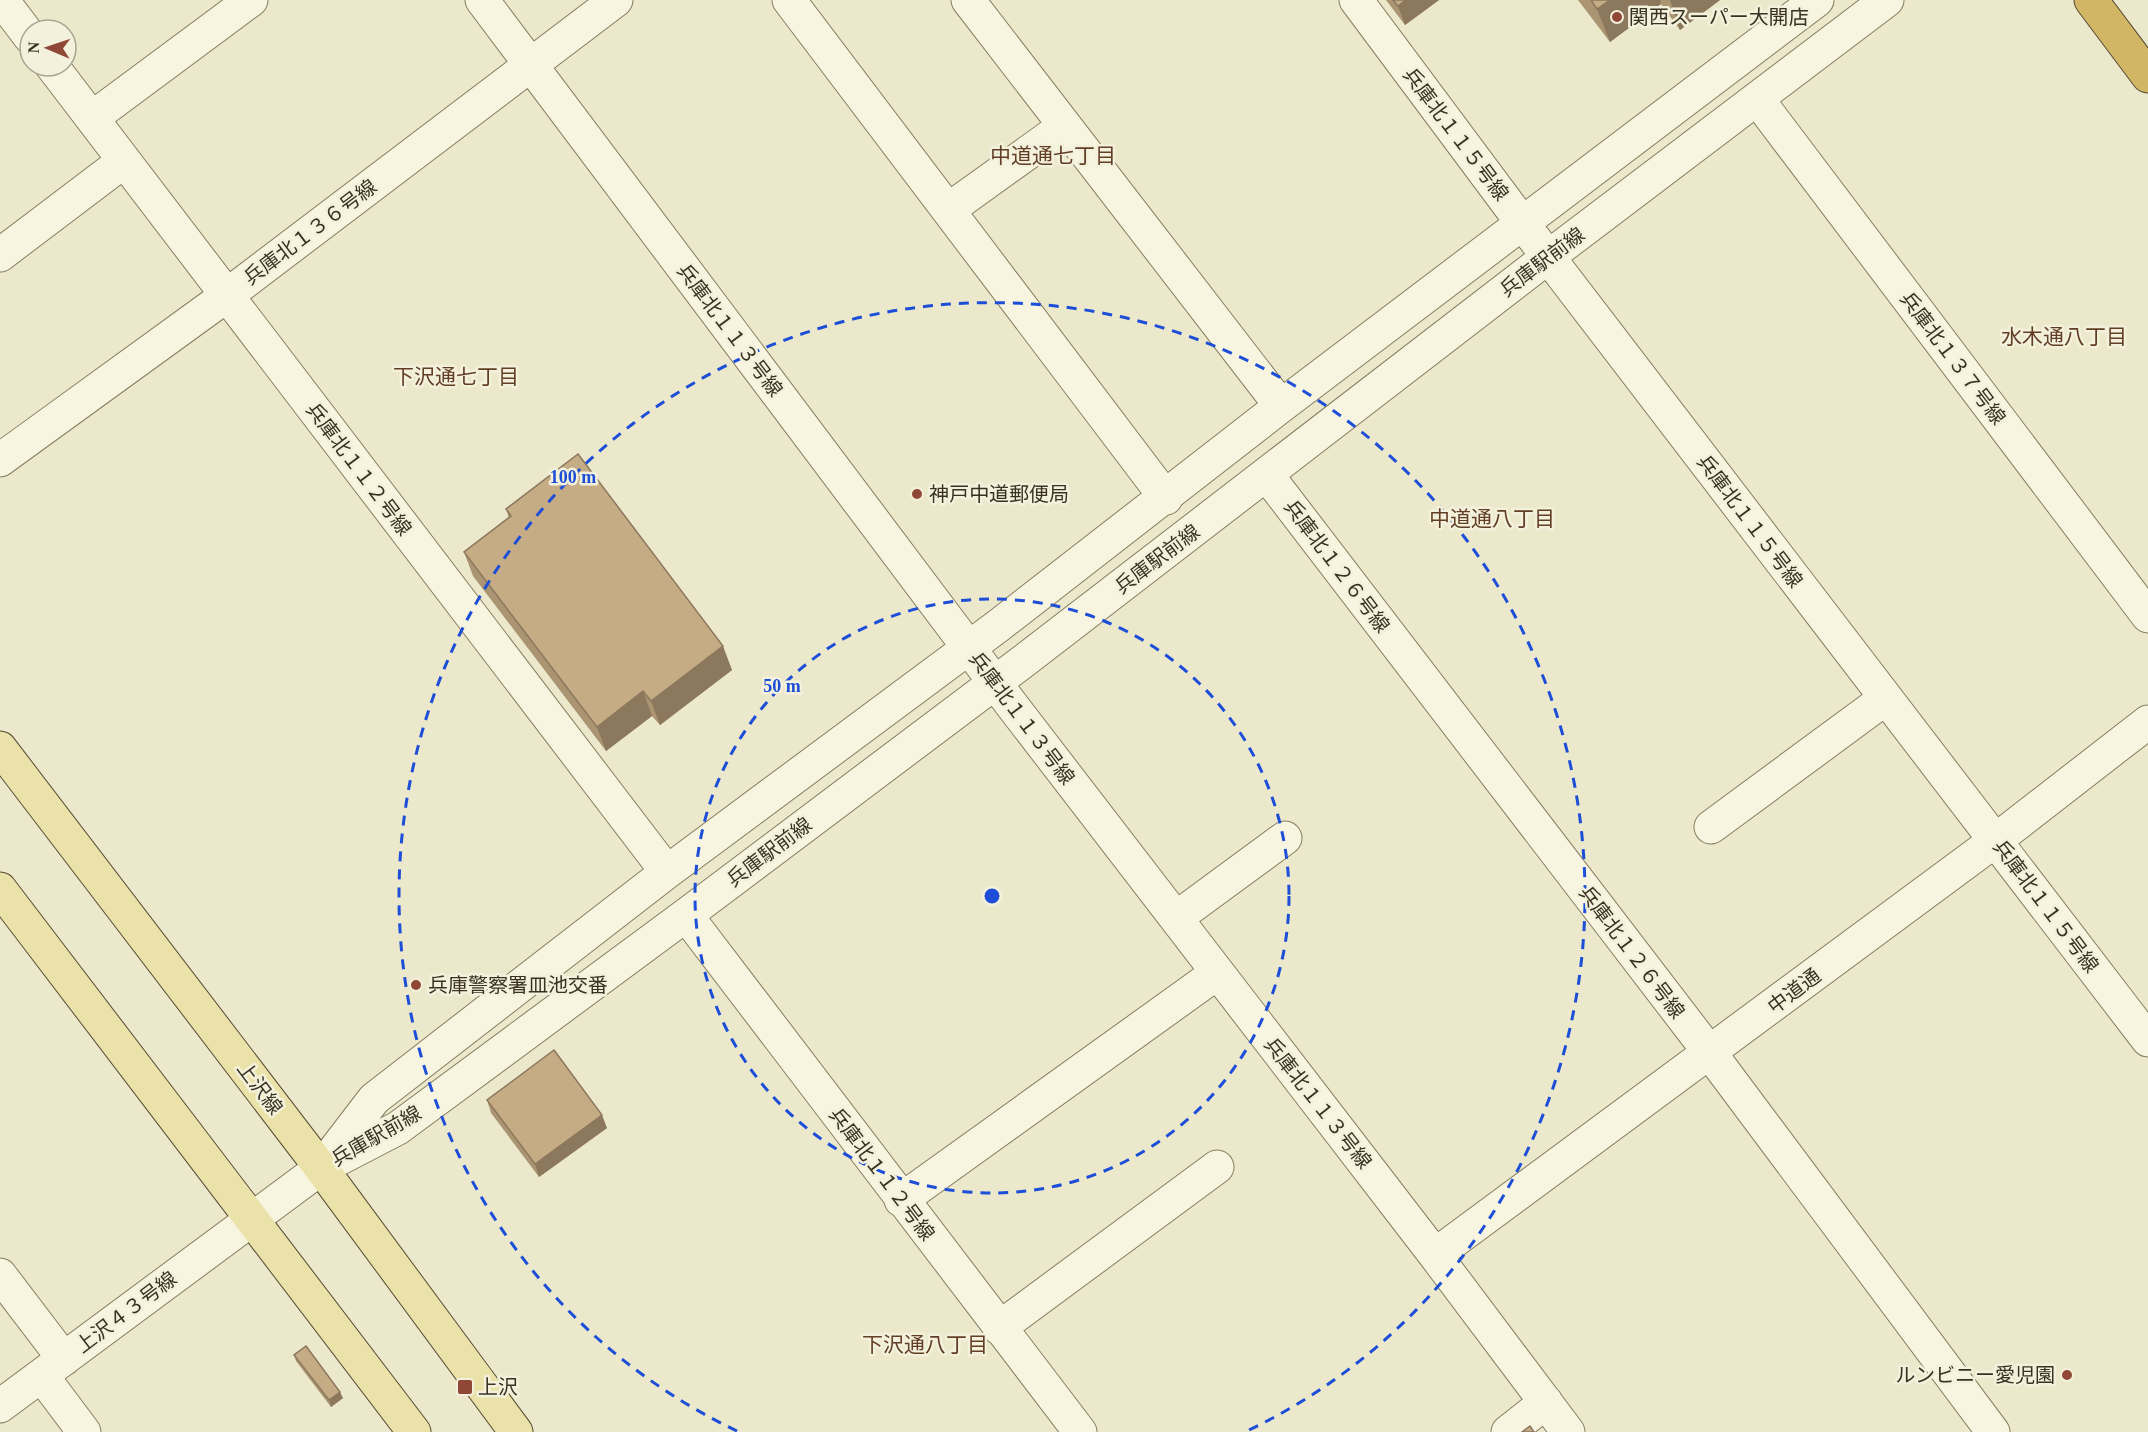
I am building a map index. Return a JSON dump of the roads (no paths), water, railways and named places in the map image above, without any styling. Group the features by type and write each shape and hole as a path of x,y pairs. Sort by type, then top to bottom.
{"highway":[{"path":"2091,0 2148,76"}],"main road":[{"name":"上沢線","path":"0,748 321,1167 516,1432"},
{"path":"0,889 414,1432"}],"street":[{"path":"2,0 18,21"},
{"path":"92,118 251,0"},
{"name":"兵庫北１１３号線","path":"482,0 969,648 1436,1255 1568,1432"},
{"name":"兵庫北１３６号線","path":"0,460 226,296 616,0"},
{"path":"789,0 1166,498"},
{"path":"968,0 1281,406"},
{"name":"兵庫北１１５号線","path":"1356,0 1548,257 2148,1040"},
{"name":"兵庫駅前線","path":"321,1167 374,1099 666,872 969,648 1166,498 1281,406 1817,0"},
{"name":"兵庫駅前線","path":"321,1167 398,1128 686,915 1267,475 1548,257 1887,0"},
{"name":"兵庫北１１２号線","path":"61,78 666,872"},
{"name":"兵庫北１３７号線","path":"1758,100 2148,616"},
{"path":"948,210 1065,126"},
{"path":"0,255 124,161"},
{"name":"兵庫北１２６号線","path":"1267,475 1710,1053 1988,1430"},
{"path":"1711,826 1886,698"},
{"name":"中道通","path":"1436,1255 1996,840 2148,722"},
{"path":"1176,918 1285,838"},
{"name":"兵庫北１１２号線","path":"686,915 1080,1432"},
{"path":"901,1200 1218,973"},
{"name":"上沢４３号線","path":"0,1406 321,1167"},
{"path":"999,1328 1217,1167"},
{"path":"0,1275 53,1368 84,1432"},
{"path":"1508,1432 1546,1402"}],"place":[{"name":"関西スーパー大開店","path":"1617,17"},
{"name":"神戸中道郵便局","path":"917,494"},
{"name":"兵庫警察署皿池交番","path":"416,985"},
{"name":"ルンビニー愛児園","path":"2067,1375"},
{"name":"上沢","path":"465,1387"}],"district":[{"name":"中道通七丁目","path":"1053,156"},
{"name":"水木通八丁目","path":"2064,337"},
{"name":"下沢通七丁目","path":"456,377"},
{"name":"中道通八丁目","path":"1492,519"},
{"name":"下沢通八丁目","path":"925,1345"}]}
